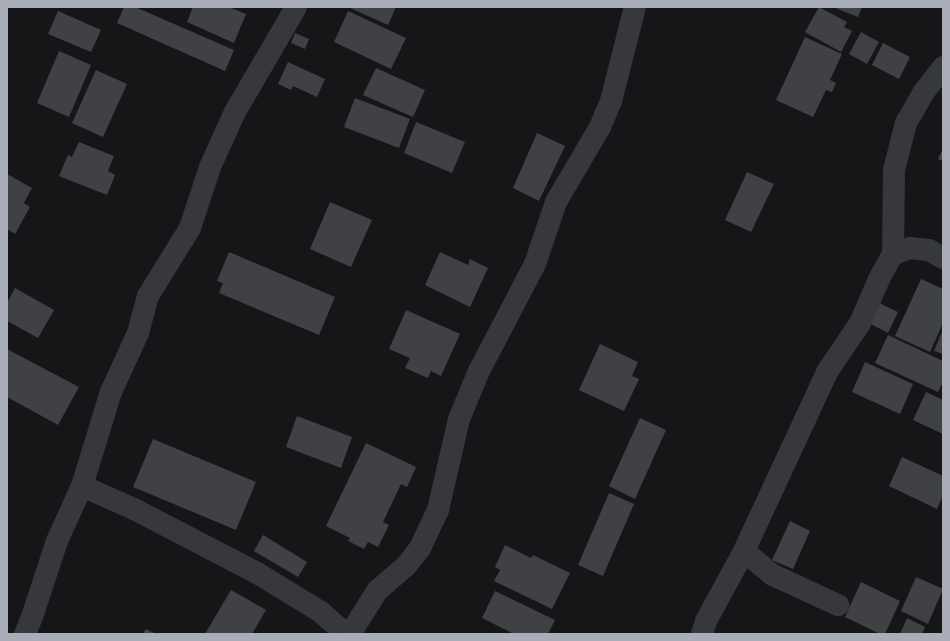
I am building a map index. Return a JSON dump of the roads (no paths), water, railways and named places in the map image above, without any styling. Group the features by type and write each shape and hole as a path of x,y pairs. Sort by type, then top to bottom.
{"street":[{"path":"25,634 57,541 82,486 111,392 138,333 148,296 190,228 210,168 235,112 296,7"},
{"path":"350,634 377,590 406,566 420,548 438,510 445,474 459,419 479,371 535,264 556,202 600,127 611,101 635,7"},
{"path":"702,634 706,621 744,551 827,372 860,322 879,278 893,254 894,170 906,123 923,93 943,67"},
{"path":"893,254 910,248 929,250 943,258"},
{"path":"82,486 134,509 257,573 321,612 339,628 343,634"},
{"path":"744,551 773,575 838,605"}]}
